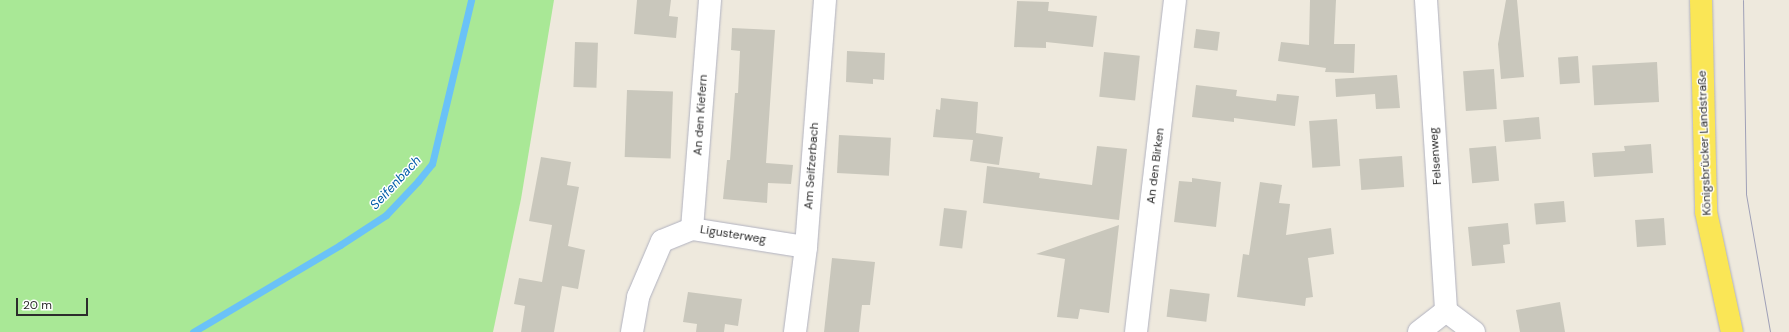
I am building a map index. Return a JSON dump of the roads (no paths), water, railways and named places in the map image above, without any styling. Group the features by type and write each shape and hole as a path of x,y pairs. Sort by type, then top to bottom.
{"main road":[{"name":"Königsbrücker Landstraße","path":"1701,0 1706,212 1732,332"}],"street":[{"name":"An den Kiefern","path":"692,229 710,0"},
{"name":"Am Seifzerbach","path":"795,332 806,247 825,0"},
{"name":"An den Birken","path":"1136,332 1176,0"},
{"name":"Felsenweg","path":"1426,0 1446,311"},
{"name":"Ligusterweg","path":"632,332 638,297 662,241 692,229 806,247"},
{"path":"1419,332 1446,311 1474,332"}],"waterway":[{"name":"Seifenbach","path":"193,332 340,245 386,215 418,181 432,164 471,0"}],"tram line":[{"path":"1743,0 1746,194 1770,332"}]}
